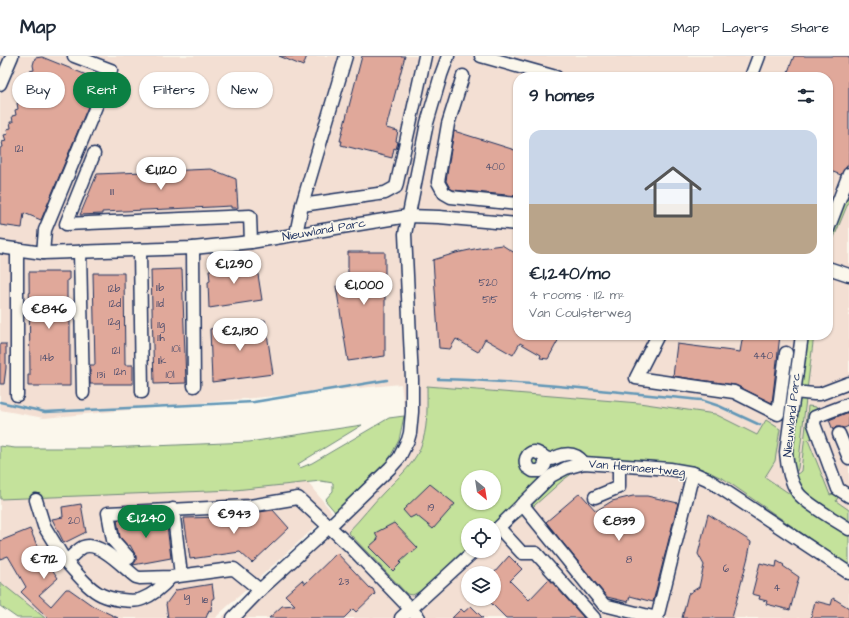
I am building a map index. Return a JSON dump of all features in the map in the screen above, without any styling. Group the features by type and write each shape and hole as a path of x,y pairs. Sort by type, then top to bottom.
{"street":[{"path":"0,84 12,56"},
{"path":"43,253 45,230 111,70 74,56"},
{"path":"296,234 302,205 346,56"},
{"path":"302,205 385,193 396,187 409,122 425,56"},
{"path":"234,618 260,590 330,526 399,458 410,432 412,379 405,234 427,122 448,56"},
{"path":"481,56 538,72"},
{"path":"753,72 759,56"},
{"path":"463,76 448,124 438,182 444,193 451,197 513,203"},
{"path":"409,122 438,122 448,124"},
{"path":"94,154 66,224 250,216 251,242"},
{"path":"833,215 849,174"},
{"name":"Nieuwland Parc","path":"0,247 43,253 193,248 251,242 408,216 439,217 513,224"},
{"path":"193,248 194,386"},
{"path":"17,249 17,395"},
{"path":"140,250 142,392"},
{"path":"80,252 83,393"},
{"path":"833,270 849,275"},
{"path":"655,340 636,378 734,392 778,414 786,353"},
{"name":"Nieuwland Parc","path":"801,340 786,452 790,476 799,494 809,503 849,529"},
{"path":"794,392 820,394 849,383"},
{"path":"849,404 815,417 814,424 838,489 849,496"},
{"path":"839,434 849,458"},
{"path":"540,471 529,470 527,467 526,460 529,455 535,452 541,454 544,458 552,460 567,454 573,454 579,457 584,463"},
{"path":"540,471 545,465 544,458"},
{"name":"Van Hennaertweg","path":"501,526 551,476 566,468 584,463 670,469 693,473 707,479 849,573"},
{"path":"595,497 619,487 619,465"},
{"path":"540,471 545,482"},
{"path":"522,504 604,605 657,618 693,473"},
{"path":"129,558 114,540 108,513 250,506 298,498 330,526 415,614"},
{"path":"36,500 44,526 66,562 84,581 100,594 118,600 140,600 176,576"},
{"path":"173,509 176,576"},
{"path":"501,534 522,553 536,553 594,618"},
{"path":"66,562 75,552 84,547 90,546 100,548 112,556 136,577 176,576 234,569 260,590"},
{"path":"401,618 415,614 467,558"}],"shaded area":[{"path":"0,56 849,56 849,618 221,618 409,446 401,384 44,418 0,410"},
{"path":"289,460 332,512 216,618 34,618 0,590 0,476"}],"green space":[{"path":"849,184 849,201 833,240 833,224"},
{"path":"806,340 813,340 807,390 803,388 801,383"},
{"path":"427,386 639,403 715,414 757,435 766,420 780,429 775,461 765,477 849,534 849,566 724,479 700,468 621,460 577,470 563,480 526,513 501,528 501,518 461,518 461,553 425,587 412,595 407,594 348,532 402,474 417,455 423,440 427,413"},
{"path":"803,398 806,399 798,468 797,471 794,472 792,454 798,401"},
{"path":"808,406 816,407 818,412 814,437 808,440 830,495 836,493 839,495 836,501 849,510 849,524 810,498 795,476 801,471"},
{"path":"404,416 399,440 388,461 336,513 325,500 333,491 333,483 321,481 235,490 0,499 0,446 15,448 105,448 249,442 362,425 298,464 300,468 312,463 389,418"},
{"path":"0,582 45,618 17,618 0,606"}],"building":[{"path":"279,56 307,56 303,66"},
{"path":"362,56 405,56 386,128 398,131 396,141 398,142 396,149 394,148 392,158 341,145 342,141 340,141"},
{"path":"794,56 849,56 849,163 841,175 833,172 833,72 788,72"},
{"path":"42,57 79,72 73,72 73,108 87,108 41,220 24,213 22,228 0,225 0,148 3,147 2,142 6,141 4,135 8,134 7,129 11,128 10,122 13,122 12,116 16,115 15,110 18,108 65,108 65,72 30,72 34,70 33,65 35,58"},
{"path":"454,131 513,149 513,196 453,190 446,181"},
{"path":"211,169 236,179 238,208 231,208 231,206 102,212 102,214 80,215 97,174"},
{"path":"502,245 513,252 513,340 558,340 548,359 540,358 541,355 520,343 513,355 485,339 478,352 456,339 450,349 439,348 433,260 479,248"},
{"path":"348,252 385,252 385,356 348,361 336,286 348,285"},
{"path":"256,262 262,300 209,308 209,270"},
{"path":"182,269 186,383 154,384 151,270"},
{"path":"29,272 69,272 69,280 67,280 67,316 70,317 70,386 28,386 28,375 30,375"},
{"path":"93,273 124,273 125,365 133,365 133,384 90,384 90,365 95,365"},
{"path":"265,320 273,374 212,382 210,329"},
{"path":"742,340 779,340 772,403 735,385 673,376 677,344 740,352"},
{"path":"0,344 6,344 4,384 0,384"},
{"path":"849,412 849,426 844,428 836,427 833,430 829,420"},
{"path":"430,484 455,504 433,529 416,515 410,518 403,510"},
{"path":"580,493 596,511 612,501 633,496 647,496 678,503 653,602 630,596 628,602 607,597 546,522"},
{"path":"81,504 86,532 64,543 52,519 63,517 62,507"},
{"path":"273,510 289,528 252,563 240,552 190,559 184,518 225,517"},
{"path":"708,514 751,542 748,557 732,618 682,618 688,594 699,587 704,565 698,554"},
{"path":"166,518 171,558 133,565 136,561 136,556 130,545 128,546 120,537 117,520"},
{"path":"394,523 418,548 400,562 401,563 393,571 369,547 378,539 375,533"},
{"path":"30,529 39,550 58,578 39,595 51,606 66,589 69,589 93,606 118,618 48,618 21,592 26,587 8,556 0,559 0,541"},
{"path":"337,553 370,588 373,589 375,594 356,612 353,609 344,618 269,618 282,606 295,605 285,595 302,580 305,584"},
{"path":"509,556 522,569 510,581 529,600 549,579 584,618 506,618 494,606 501,606 500,566"},
{"path":"777,561 799,577 790,610 766,604 767,601 759,599 760,596 752,594 760,563 776,567"},
{"path":"212,584 214,598 212,599 211,611 209,610 206,618 168,618 166,604 176,590"},
{"path":"833,598 849,608 849,618 811,618 815,601 831,605"},
{"path":"471,606 483,618 452,618 461,609 464,612"}],"waterway":[{"path":"438,379 537,384 701,400 719,406 760,425"},
{"path":"0,402 45,412 254,402 387,380"}]}
